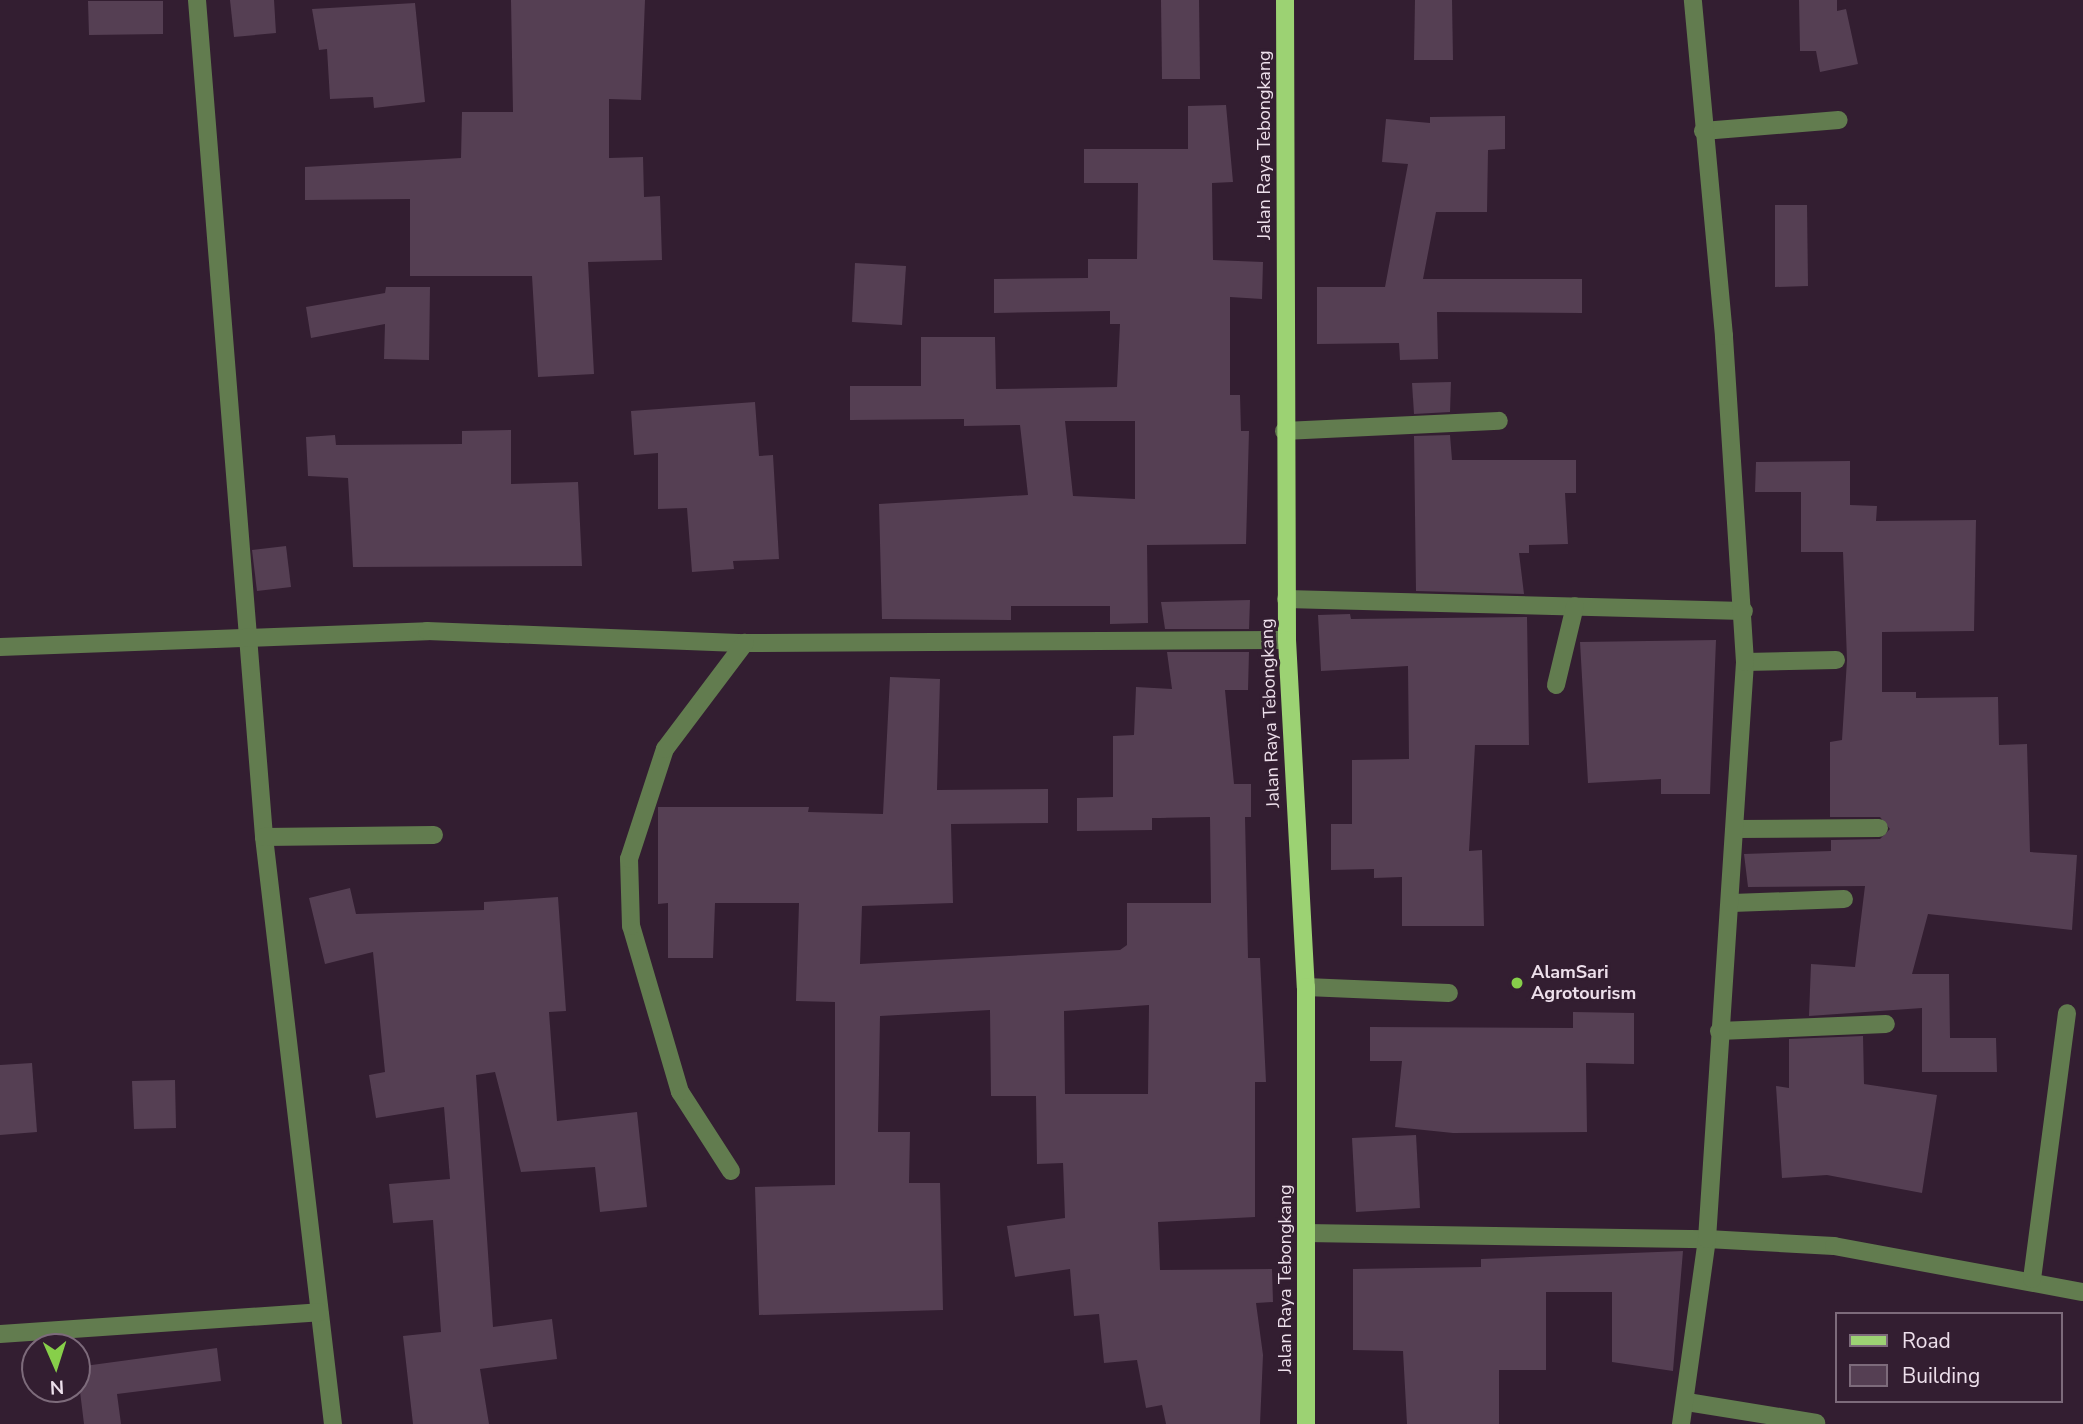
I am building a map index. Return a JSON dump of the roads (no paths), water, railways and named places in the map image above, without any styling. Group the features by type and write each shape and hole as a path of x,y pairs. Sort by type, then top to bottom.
{"main road":[{"name":"Jalan Raya Tebongkang","path":"1285,0 1286,599 1306,987 1306,1424"}],"street":[{"path":"197,0 228,355 264,837 333,1424"},
{"path":"1681,1424 1707,1239 1719,1031 1732,902 1745,662 1744,611 1693,0"},
{"path":"1703,131 1839,120"},
{"path":"1284,431 1499,421"},
{"path":"1286,599 1744,611"},
{"path":"1556,685 1575,606"},
{"path":"0,647 248,640 428,631 745,643 1287,640"},
{"path":"731,1171 680,1092 631,926 629,859 665,749 745,643"},
{"path":"1745,662 1836,660"},
{"path":"1735,829 1879,828"},
{"path":"264,837 434,835"},
{"path":"1732,902 1844,899"},
{"path":"1306,987 1449,993"},
{"path":"2032,1279 2067,1013"},
{"path":"1719,1031 1886,1024"},
{"path":"1306,1233 1707,1239 1834,1246 2032,1279 2083,1292"},
{"path":"0,1334 319,1312"},
{"path":"1686,1402 1816,1423"}],"place":[{"name":"AlamSari Agrotourism","path":"1517,983"}]}
